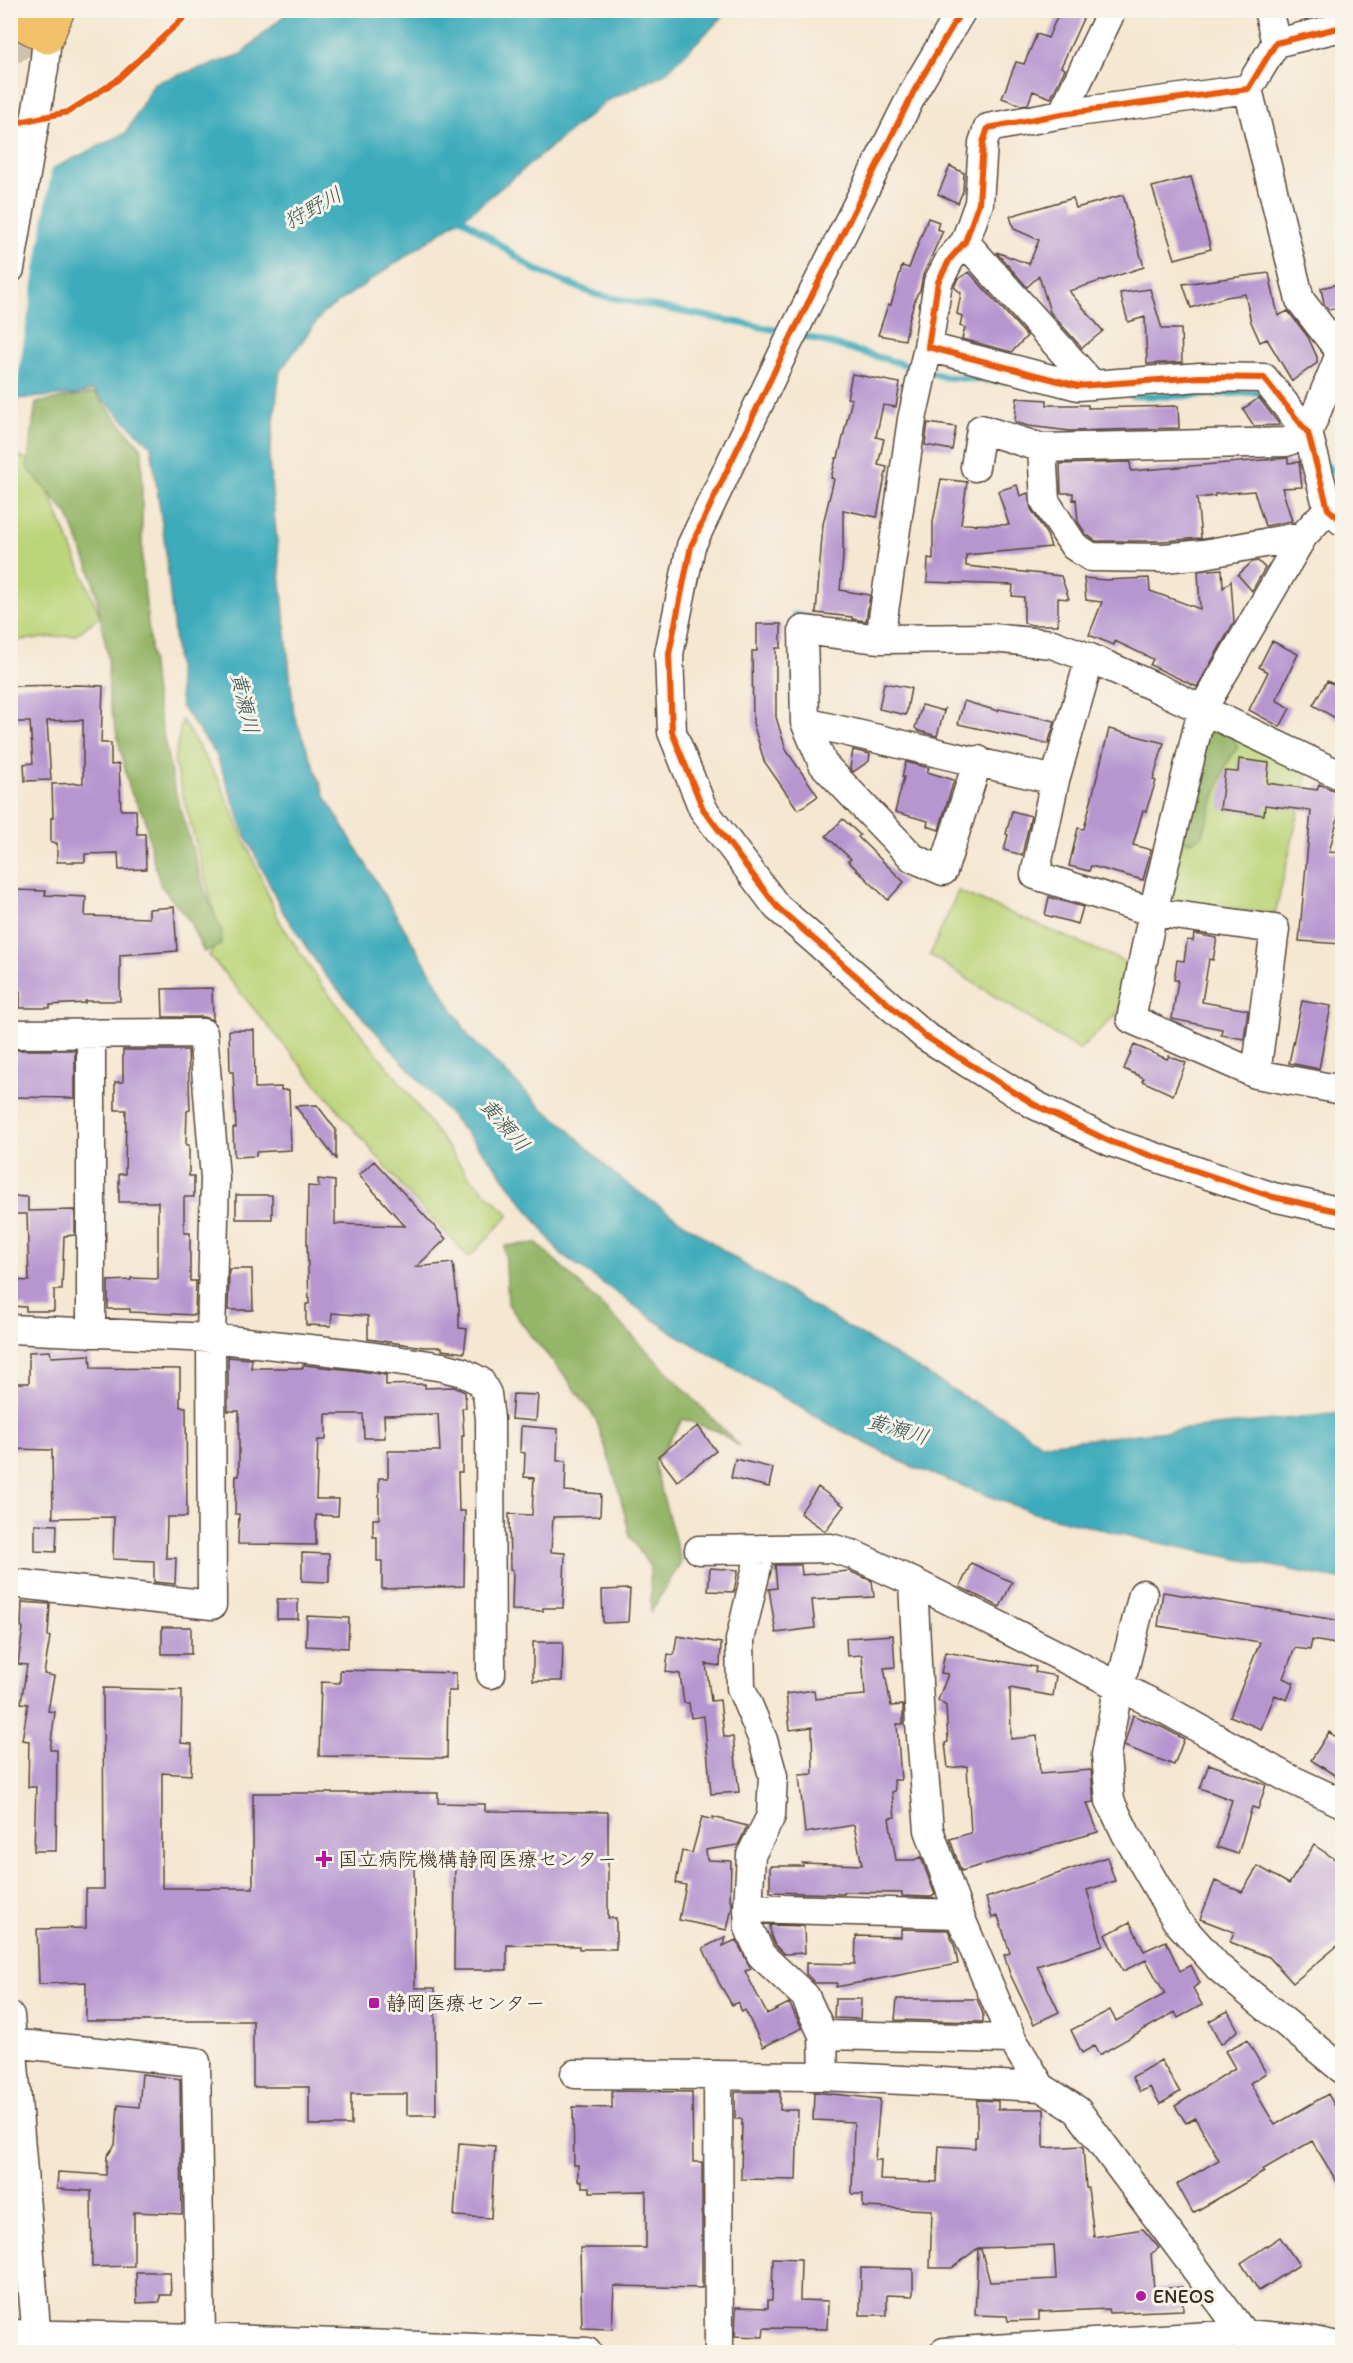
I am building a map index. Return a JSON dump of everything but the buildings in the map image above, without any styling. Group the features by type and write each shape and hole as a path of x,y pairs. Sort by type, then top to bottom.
{"main road":[{"path":"10,21 48,31"}],"street":[{"path":"962,10 909,102 786,347 691,546 669,654 672,732 703,809 777,907 925,1036 1035,1105 1111,1142 1273,1197 1342,1212"},
{"path":"1062,114 1112,10"},
{"path":"975,467 981,429 1042,448 1286,442 1308,433 1342,351 1300,300 1248,89 1276,43 1268,10"},
{"path":"1276,43 1342,27"},
{"path":"10,269 48,31"},
{"path":"879,639 912,419 928,347 938,282 950,259 965,242 979,203 983,143 988,128 1062,114 1248,89"},
{"path":"965,242 1093,385"},
{"path":"928,347 1078,386 1200,377 1264,378 1308,433 1335,504 1303,536 1202,710 1153,912 1131,1019 1256,1074 1342,1090"},
{"path":"1042,448 1045,501 1074,546 1091,557 1164,558 1204,554 1303,536"},
{"path":"978,760 943,871 913,858 823,764 805,722 803,630 879,639 992,638 1052,644 1090,658 1342,776"},
{"path":"1090,658 1055,780 1035,875 1153,912 1275,929 1256,1074"},
{"path":"805,722 978,760 1055,780"},
{"path":"91,1033 91,1333"},
{"path":"10,1034 203,1033 215,1178 211,1338 212,1605 10,1584"},
{"path":"10,1329 211,1338 355,1353 462,1372 480,1381 487,1394 490,1419 491,1674"},
{"path":"699,1550 831,1548 854,1555 913,1582 1168,1711 1286,1777 1342,1803"},
{"path":"761,1549 740,1640 741,1688 763,1740 773,1776 771,1816 751,1855 749,1928 761,1955 805,1996 824,2035 824,2076"},
{"path":"913,1582 920,1724 929,1830 958,1914 1012,2039 1041,2087 1077,2110 1244,2334"},
{"path":"1124,1670 1143,1594"},
{"path":"1116,1700 1106,1755 1110,1801 1126,1834 1176,1920 1219,1968 1342,2069"},
{"path":"748,1908 958,1914"},
{"path":"201,2338 196,2062 11,2034 29,2340 201,2338 587,2352"},
{"path":"824,2035 1012,2039"},
{"path":"574,2074 824,2076 1041,2087"},
{"path":"718,2074 719,2352"},
{"path":"944,2352 1202,2344 1244,2334 1304,2338 1342,2347"}],"green space":[{"path":"95,393 142,449 142,564 155,696 174,787 205,892 222,931 220,946 204,952 188,919 161,886 152,856 145,818 130,791 109,700 108,657 93,578 68,515 27,467 36,403"},
{"path":"10,452 37,464 100,616 76,635 11,641"},
{"path":"182,720 219,781 280,922 320,983 396,1077 467,1174 509,1215 469,1257 410,1196 209,955 221,939 174,761"},
{"path":"1211,722 1309,768 1275,914 1168,902"},
{"path":"1211,722 1227,730 1238,746 1226,765 1202,836 1191,842 1175,837"},
{"path":"958,891 1128,963 1119,1012 1079,1050 930,955"},
{"path":"537,1243 623,1326 739,1446 717,1431 683,1419 654,1464 681,1562 651,1612 650,1567 630,1536 618,1487 596,1419 567,1378 531,1336 508,1304 505,1246"}],"water":[{"path":"289,11 729,11 664,74 607,101 475,209 323,313 280,371 269,461 294,715 326,798 470,1038 542,1108 563,1124 611,1171 630,1186 754,1271 980,1406 1001,1415 1041,1444 1342,1413 1342,1579 1150,1541 1034,1513 908,1465 825,1422 669,1330 560,1253 494,1164 325,975 283,912 245,834 216,754 181,706 166,553 151,446 93,390 75,395 13,399 11,173 52,169 126,133 154,83 240,55"}],"pier":[{"path":"52,166 14,402 10,402 10,170"}],"waterway":[{"path":"455,213 534,269 597,295 787,332"},
{"path":"800,335 917,368"},
{"path":"930,372 945,377 1005,381"},
{"path":"1132,396 1258,392 1260,394"},
{"path":"1328,466 1342,481"},
{"path":"795,615 810,618"}],"tunnel":[{"path":"10,49 58,17"}],"cycle path":[{"path":"10,124 68,112 116,81 192,10"},
{"path":"962,10 914,91 786,347 691,546 669,654 672,732 703,809 777,907 925,1036 1035,1105 1111,1142 1273,1197 1342,1212"},
{"path":"1342,27 1276,43 1248,89 1062,114 988,128 983,143 979,203 965,242 950,259 938,282 928,347 1078,386 1200,377 1264,378 1308,433 1328,509 1342,521"}],"place":[{"name":"国立病院機構静岡医療センター","path":"324,1859"},
{"name":"静岡医療センター","path":"374,2003"},
{"name":"ENEOS","path":"1141,2296"}],"water label":[{"name":"狩野川","path":"313,208"},
{"name":"黄瀬川","path":"245,703"},
{"name":"黄瀬川","path":"505,1125"},
{"name":"黄瀬川","path":"898,1429"}]}
